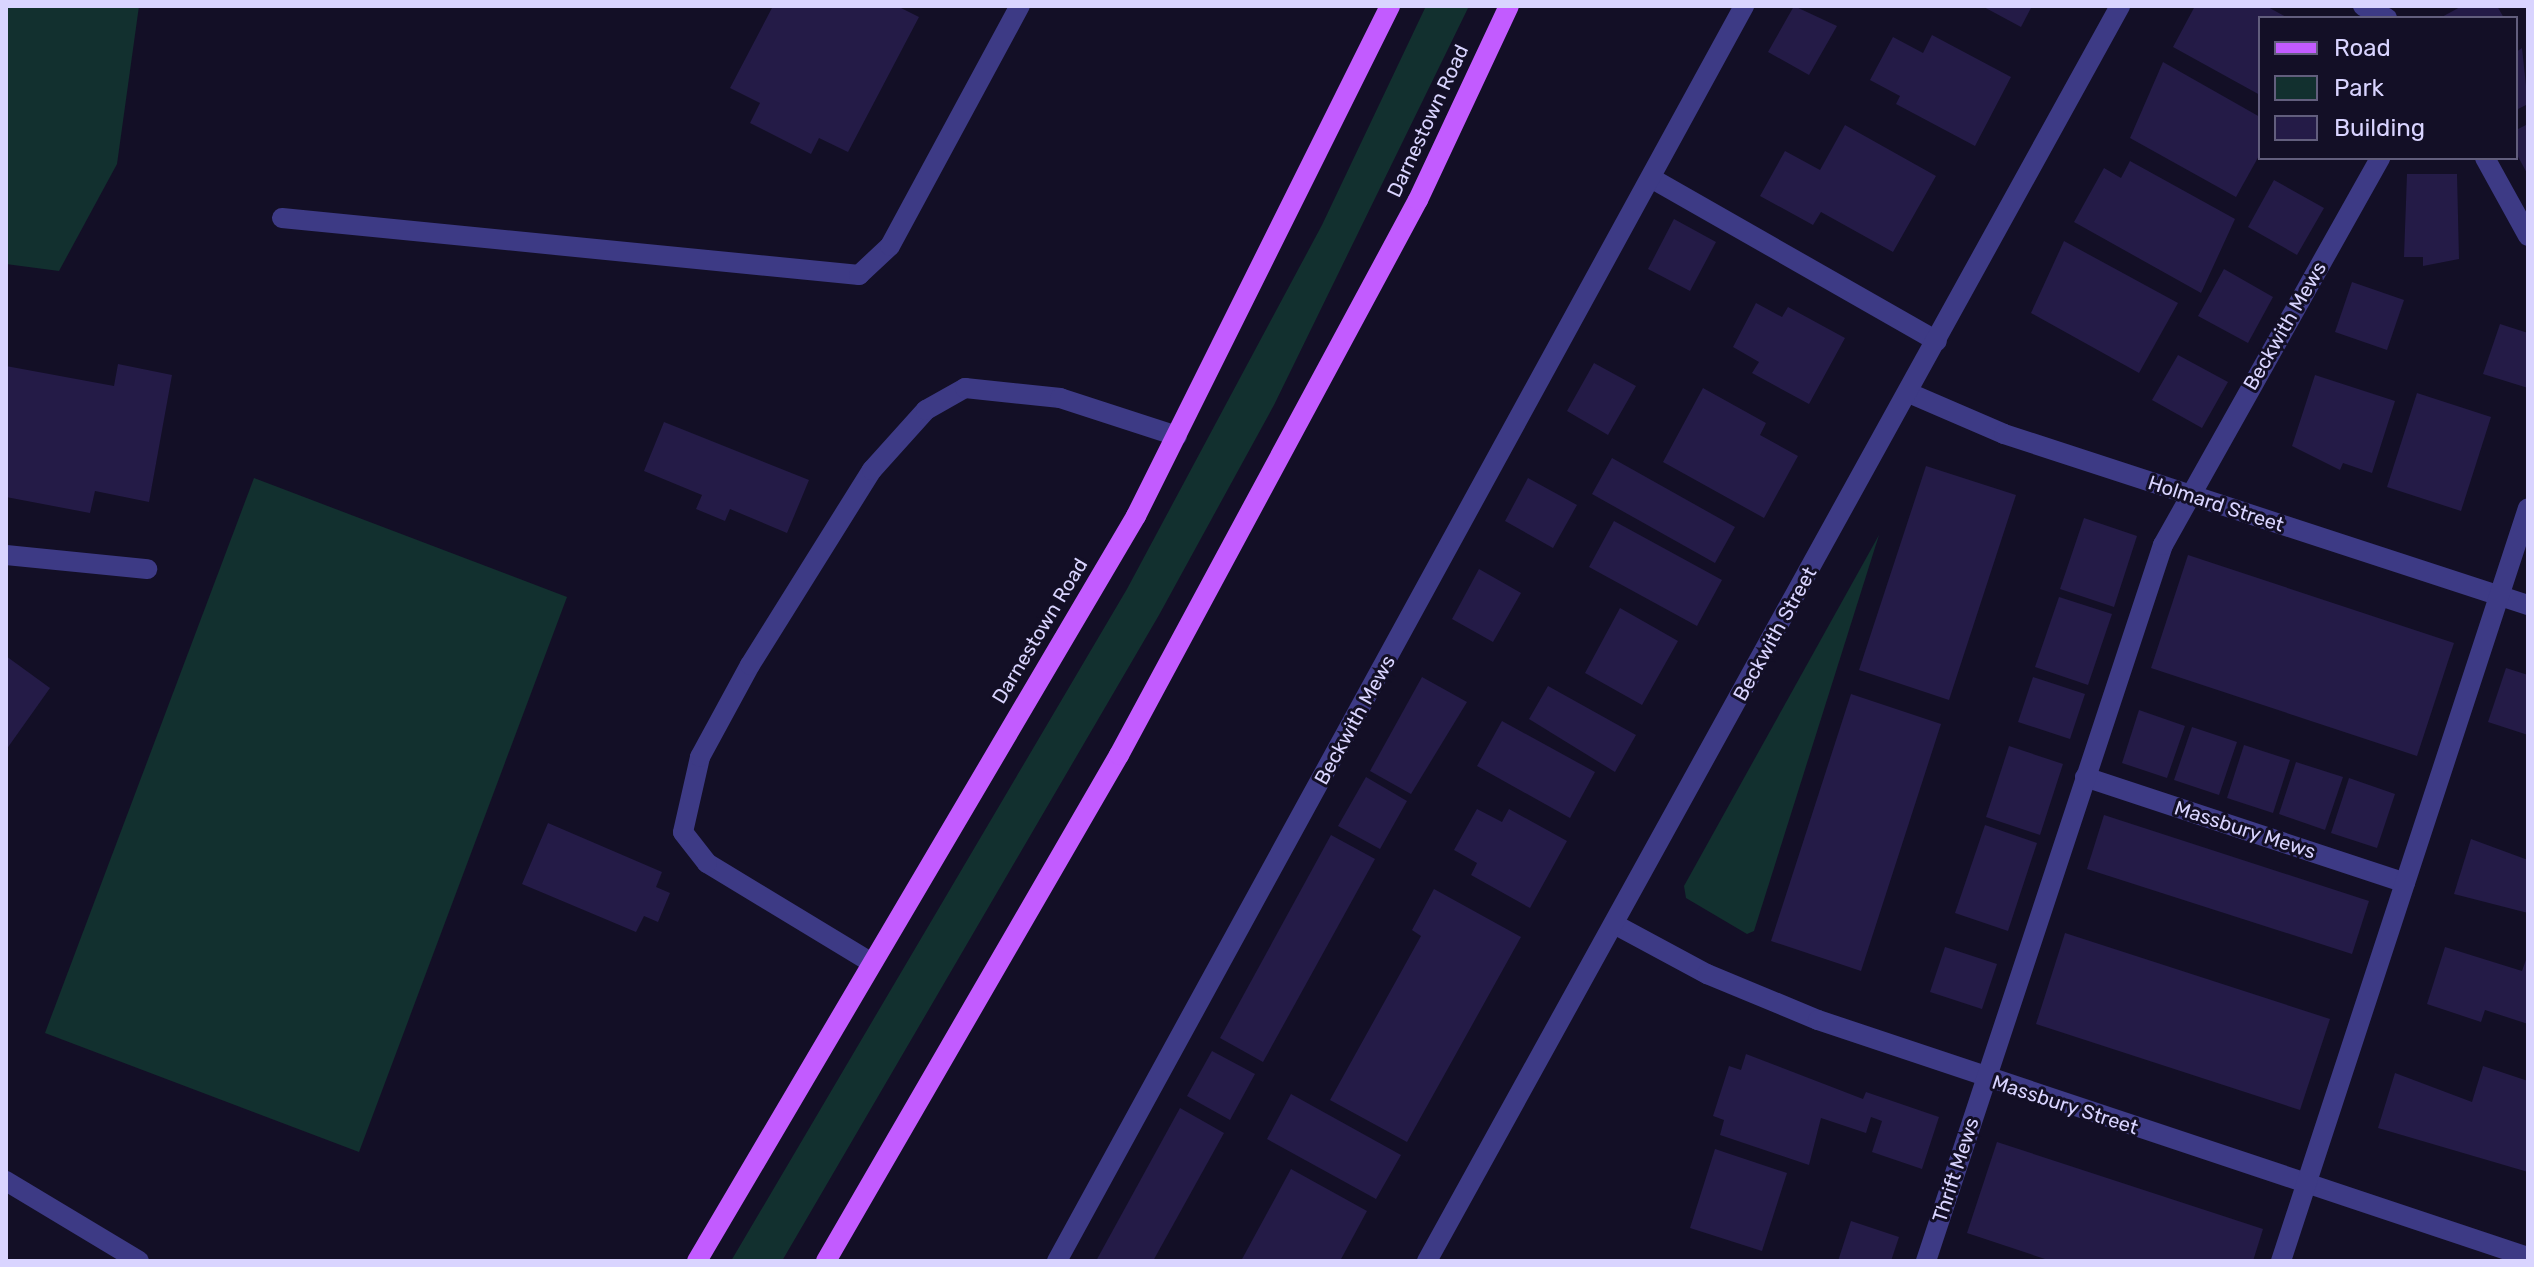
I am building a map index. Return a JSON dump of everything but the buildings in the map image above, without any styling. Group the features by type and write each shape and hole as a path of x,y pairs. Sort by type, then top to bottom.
{"main road":[{"name":"Darnestown Road","path":"697,1261 1177,436 1390,6"},
{"name":"Darnestown Road","path":"826,1261 1126,741 1418,200 1509,6"}],"street":[{"path":"282,218 859,275 890,246 1020,6"},
{"name":"Beckwith Mews","path":"1057,1261 1744,6"},
{"name":"Beckwith Street","path":"1427,1261 2120,6"},
{"path":"2363,6 2383,16"},
{"name":"Beckwith Mews","path":"2189,495 2379,160"},
{"path":"2486,160 2528,236"},
{"path":"1651,178 1937,341"},
{"path":"872,963 707,863 683,832 700,757 750,665 872,470 926,410 965,388 1060,398 1177,436"},
{"name":"Holmard Street","path":"1909,393 2004,434 2528,605"},
{"path":"1985,1079 2152,573 2189,495"},
{"path":"2281,1261 2528,508"},
{"path":"6,555 147,569"},
{"name":"Massbury Mews","path":"2085,777 2405,883"},
{"name":"Massbury Street","path":"1614,924 1765,1001 1985,1079 2528,1257"},
{"name":"Thrift Mews","path":"1926,1261 1985,1079"},
{"path":"6,1181 139,1261"}],"green space":[{"path":"6,6 139,6 117,164 59,271 6,264"},
{"path":"1426,6 1469,6 1274,405 1159,615 782,1261 731,1261 1127,589 1322,225"},
{"path":"254,478 567,597 359,1152 45,1033"},
{"path":"1879,535 1754,931 1747,934 1686,898 1684,886"}]}
